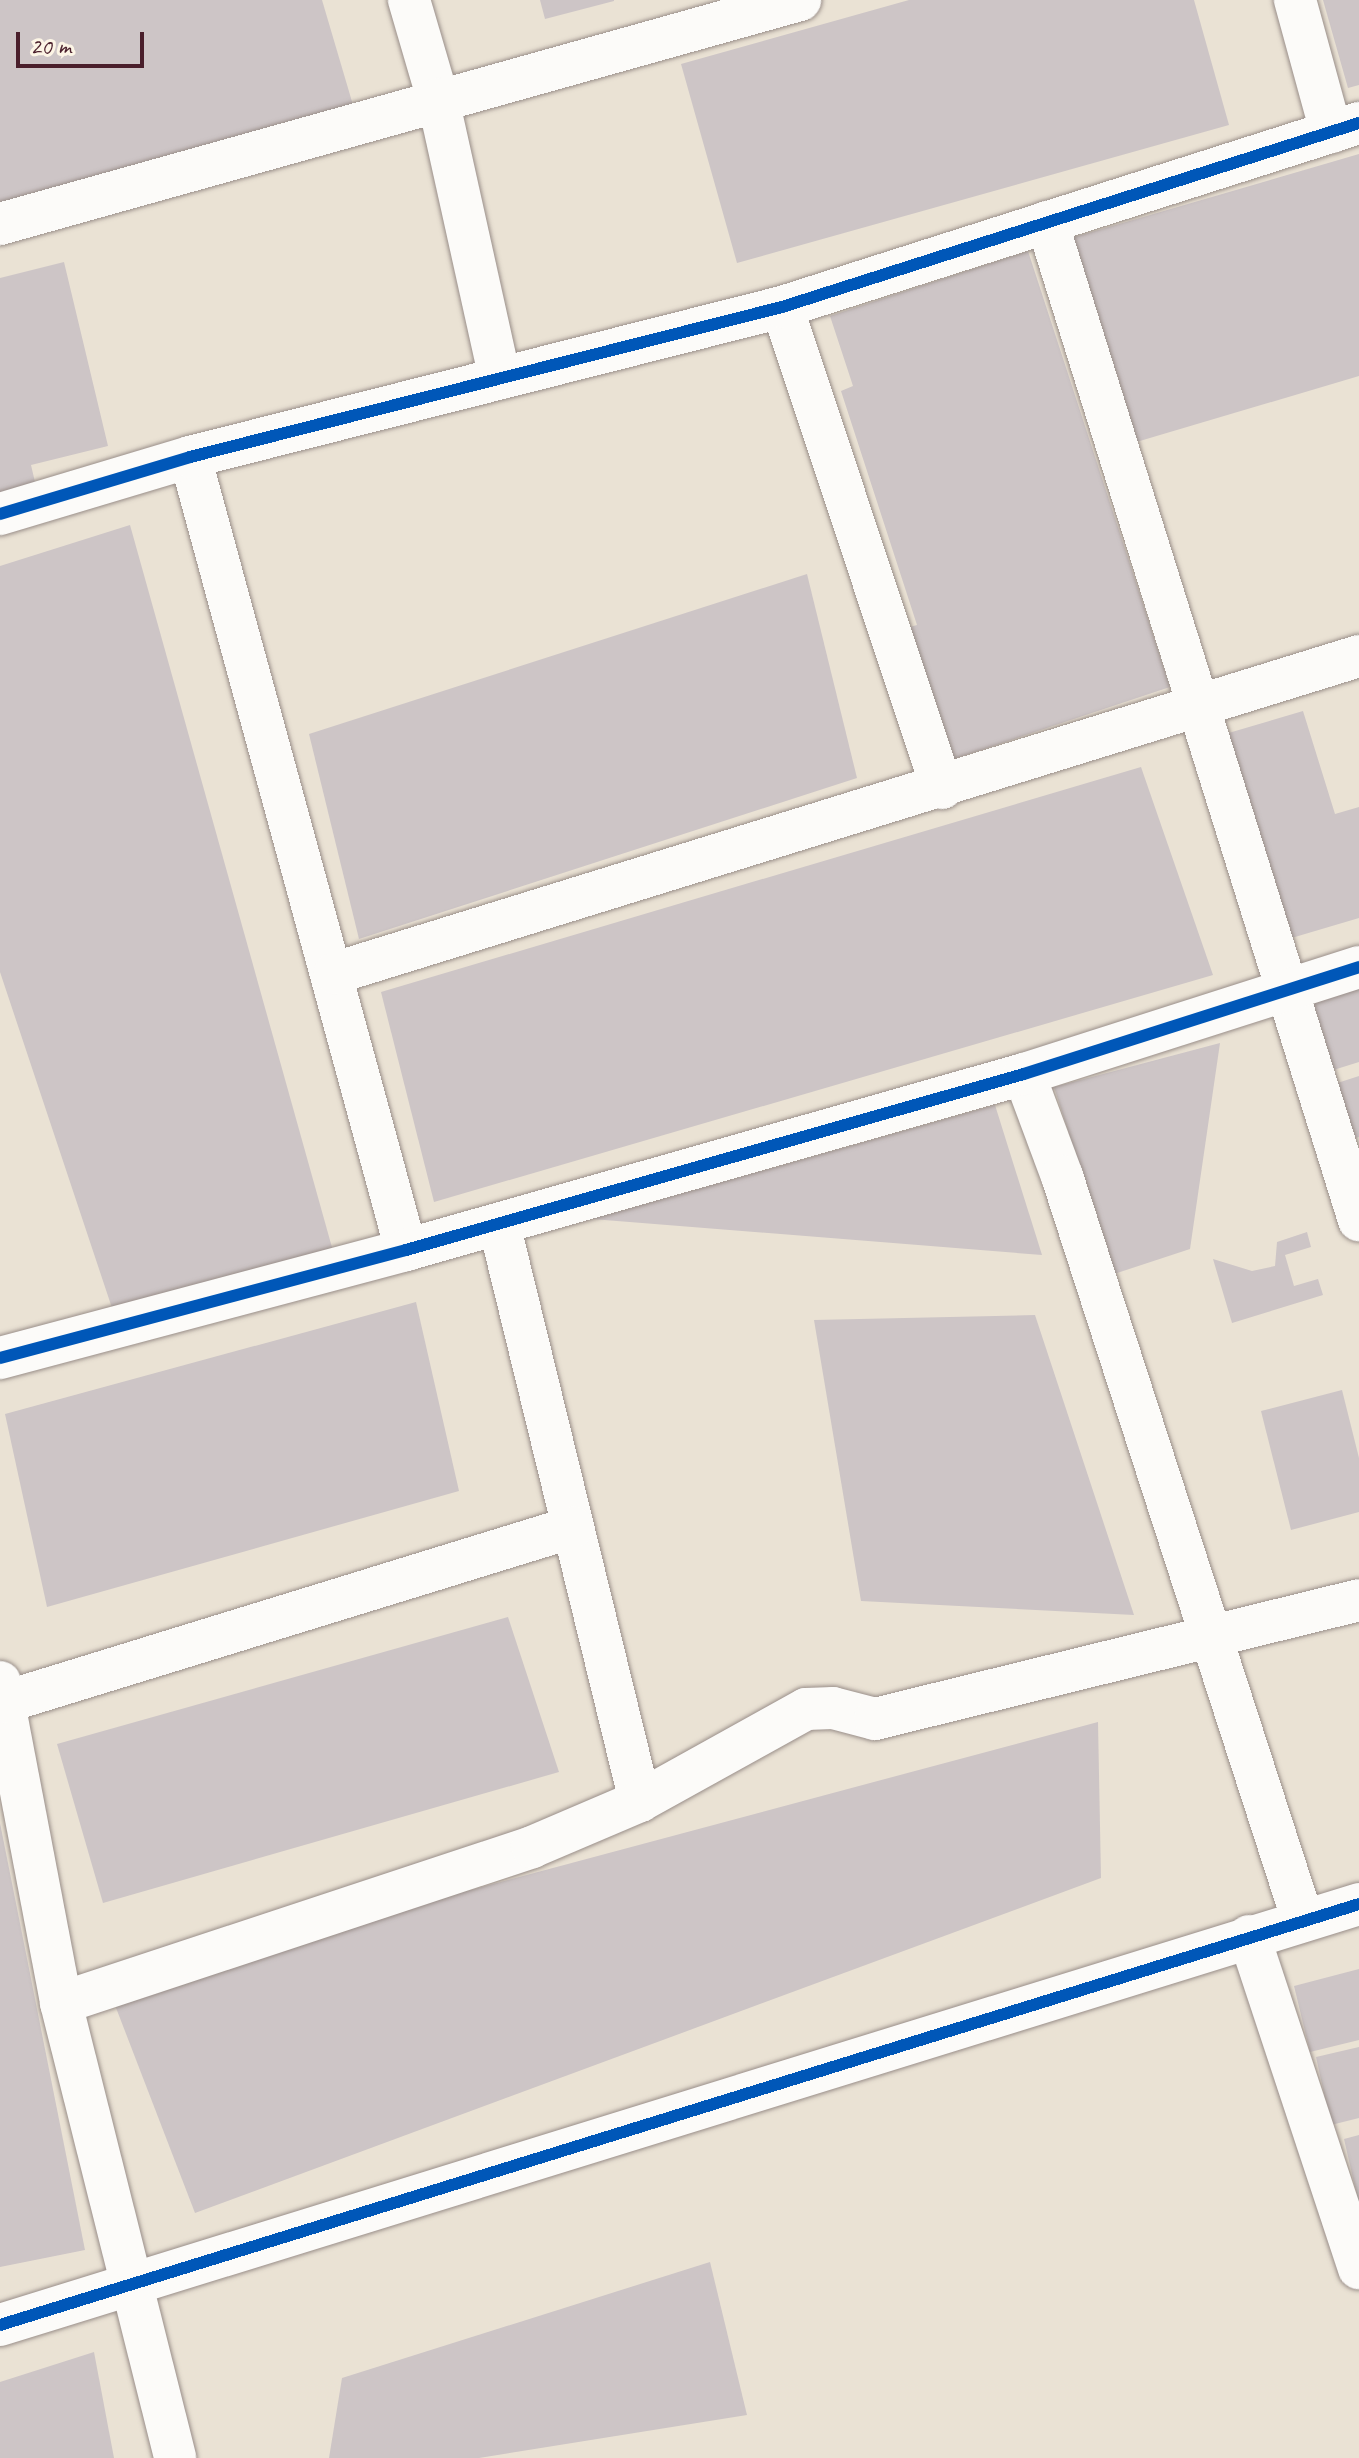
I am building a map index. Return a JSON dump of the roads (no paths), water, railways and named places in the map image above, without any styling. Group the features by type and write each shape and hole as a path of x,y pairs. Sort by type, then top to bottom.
{"street":[{"path":"409,0 438,99 500,378"},
{"path":"0,224 800,0"},
{"path":"0,514 190,457 782,307 1345,128 1295,0"},
{"path":"1047,222 1198,710 1290,991 1359,1220"},
{"path":"782,307 942,788"},
{"path":"190,457 335,973 406,1250"},
{"path":"335,973 1198,710 1359,656"},
{"path":"0,1358 406,1250 1024,1074 1359,967"},
{"path":"1024,1074 1213,1639 1303,1921"},
{"path":"499,1224 640,1801"},
{"path":"175,2458 61,2003 2,1692 573,1527"},
{"path":"61,2003 532,1847 640,1801 806,1709 833,1708 875,1719 1213,1639 1359,1600"},
{"path":"0,2325 1359,1904"},
{"path":"1249,1936 1359,2268"}]}
